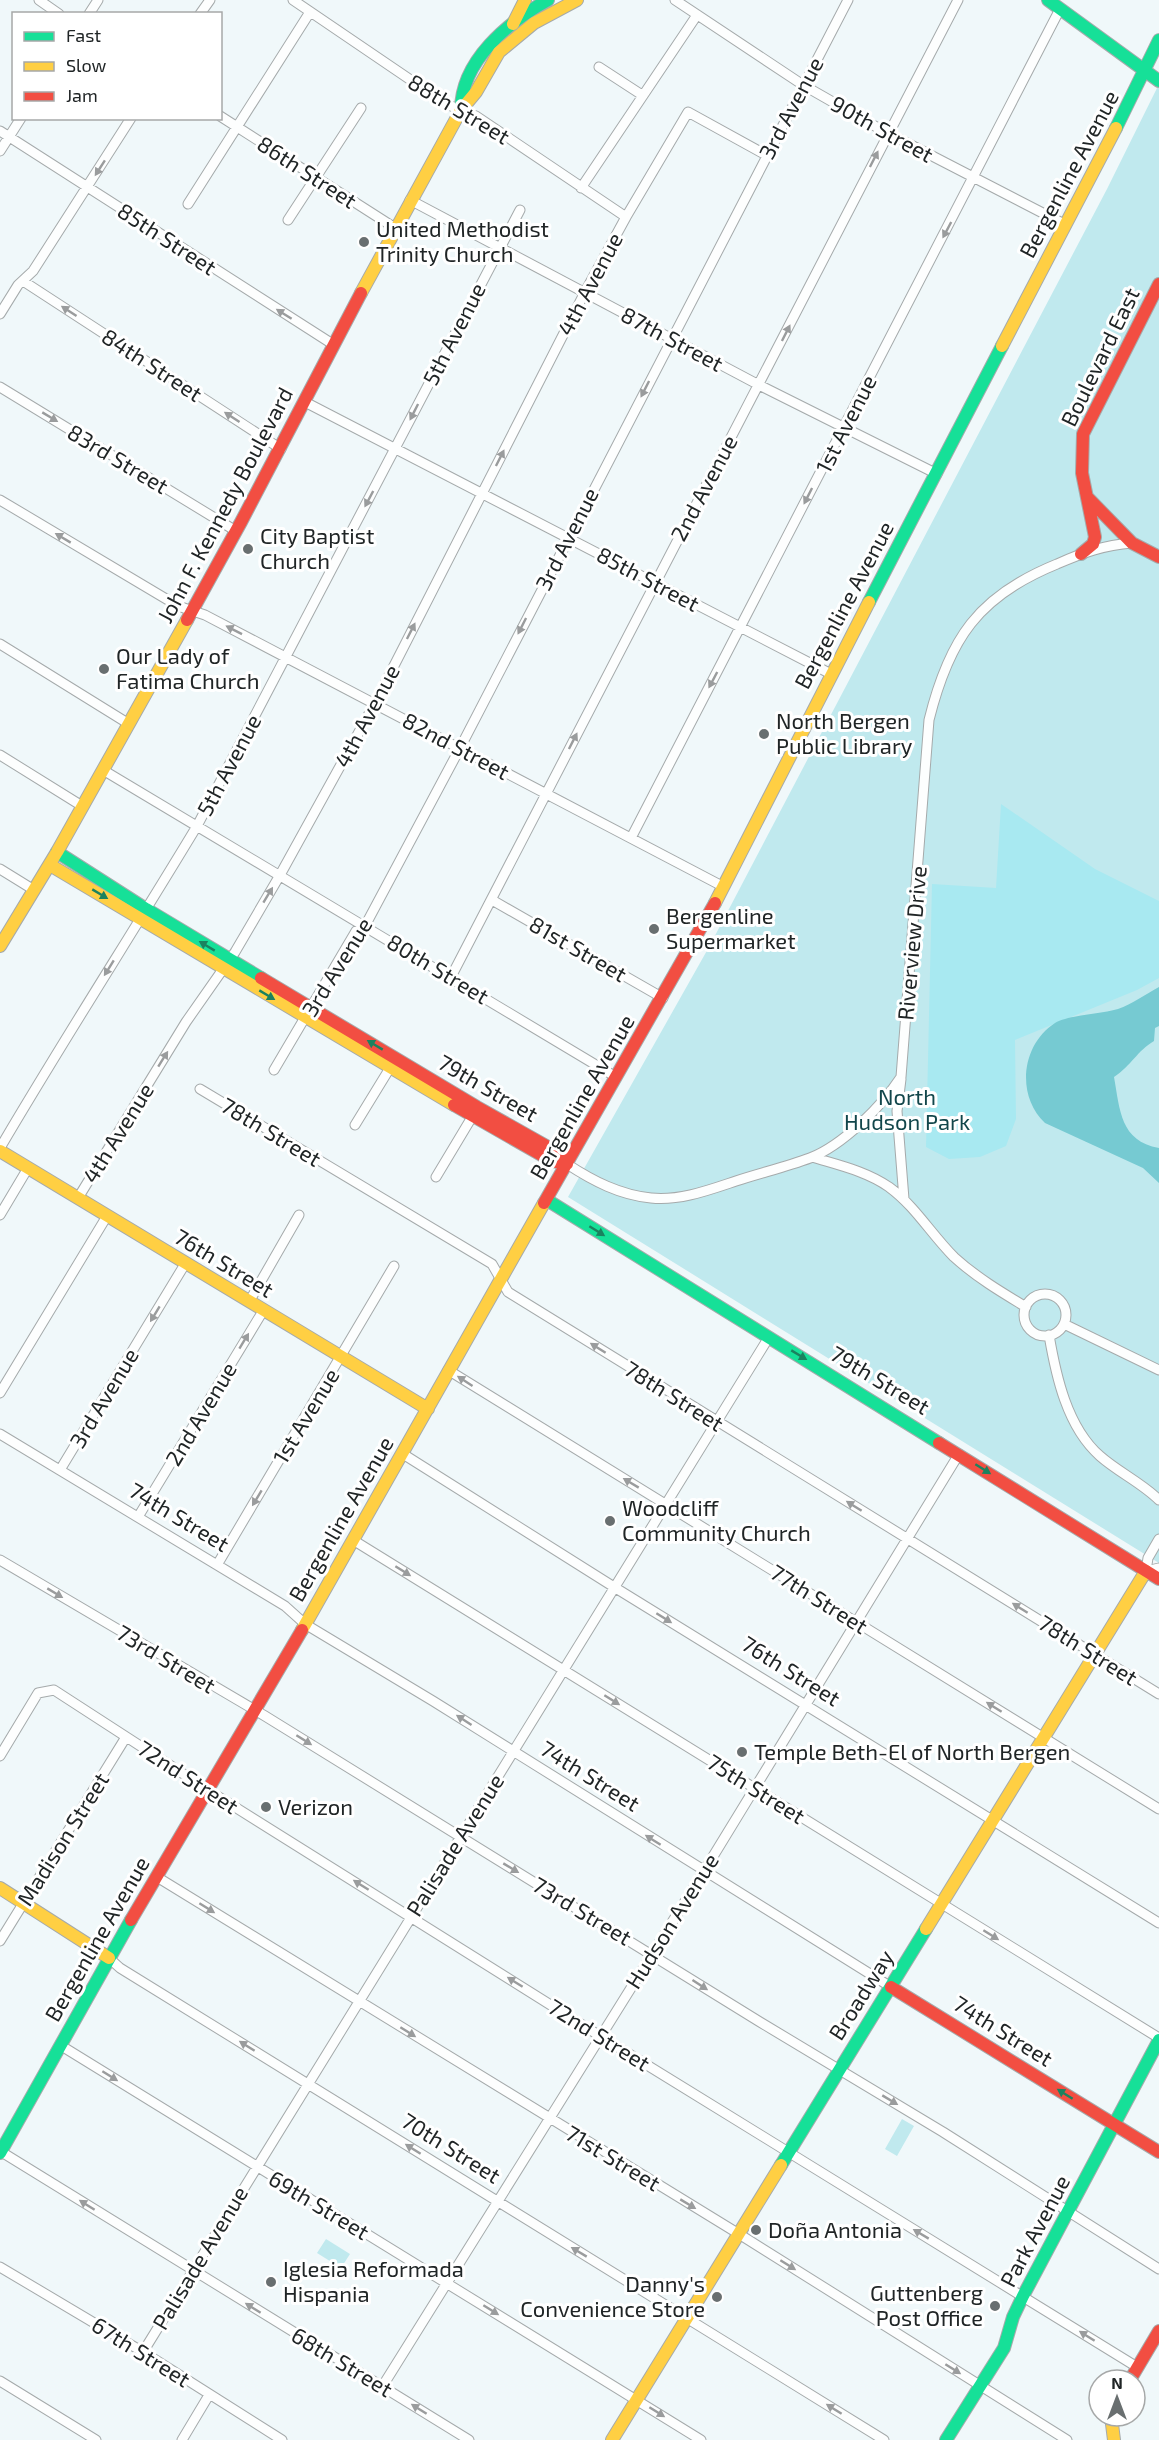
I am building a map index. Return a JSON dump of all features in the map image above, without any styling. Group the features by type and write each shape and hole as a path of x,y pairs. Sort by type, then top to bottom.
{"street":[{"path":"39,0 56,12"},
{"path":"499,52 525,0"},
{"name":"John F. Kennedy Boulevard","path":"461,110 463,90 486,49 525,13 548,0"},
{"name":"John F. Kennedy Boulevard","path":"0,946 57,852 237,531 395,228 461,110 476,92 499,52 534,23 577,0"},
{"name":"90th Street","path":"675,0 803,85 888,133 1066,225"},
{"name":"3rd Avenue","path":"274,1070 356,931 365,926 460,748 848,0"},
{"name":"2nd Avenue","path":"451,977 958,0"},
{"path":"1048,0 1159,81"},
{"name":"88th Street","path":"295,1 446,104 476,116 626,217"},
{"name":"1st Avenue","path":"631,838 975,178 1060,9"},
{"path":"188,204 310,12"},
{"path":"581,188 697,15"},
{"name":"Bergenline Avenue","path":"0,2152 403,1454 448,1370 663,998 724,887 831,674 1066,225 1159,40"},
{"path":"599,67 642,95"},
{"path":"288,219 361,108"},
{"name":"4th Avenue","path":"78,1198 280,875 375,704 585,292 688,112 766,155"},
{"name":"86th Street","path":"222,117 395,228"},
{"path":"0,151 20,120"},
{"path":"0,314 23,281 33,271 130,120"},
{"name":"85th Street","path":"0,131 334,345"},
{"name":"87th Street","path":"410,200 759,385 937,474"},
{"name":"5th Avenue","path":"0,1149 197,826 520,210"},
{"name":"84th Street","path":"23,281 281,449"},
{"name":"Boulevard East","path":"1081,554 1093,544 1095,537 1082,482 1079,456 1083,434 1159,284"},
{"name":"83rd Street","path":"0,387 237,531"},
{"name":"85th Street","path":"306,402 831,674"},
{"path":"1087,496 1132,543 1159,557"},
{"name":"82nd Street","path":"0,500 178,606 205,615 724,887"},
{"name":"Riverview Drive","path":"904,1199 897,1112 929,720 938,687 959,640 977,615 1013,585 1034,573 1081,554 1111,544 1132,543"},
{"path":"0,644 129,724"},
{"path":"0,755 82,806"},
{"name":"80th Street","path":"103,770 616,1077"},
{"name":"79th Street","path":"57,852 143,914"},
{"name":"79th Street","path":"50,864 143,914 226,963 475,1111 552,1161 567,1164"},
{"path":"0,869 34,890"},
{"name":"81st Street","path":"492,900 663,998"},
{"path":"355,1125 393,1062"},
{"path":"567,1164 607,1187 638,1196 666,1198 701,1192 812,1157 842,1138 876,1111 901,1077"},
{"name":"78th Street","path":"200,1089 492,1264 508,1292 1159,1694"},
{"path":"436,1177 475,1111"},
{"name":"76th Street","path":"0,1149 185,1264 428,1409"},
{"path":"812,1157 863,1173 888,1187 904,1199 953,1256 975,1275 1026,1306"},
{"path":"0,1215 28,1168"},
{"name":"79th Street","path":"547,1200 1159,1579"},
{"path":"249,1302 299,1215"},
{"name":"4th Avenue","path":"0,1393 107,1216"},
{"name":"3rd Avenue","path":"60,1470 185,1264"},
{"name":"1st Avenue","path":"217,1565 394,1266"},
{"path":"1041,1294 1054,1296 1064,1305 1066,1311 1064,1324 1055,1333 1048,1335 1036,1333 1031,1330 1025,1319 1026,1306 1041,1294"},
{"name":"2nd Avenue","path":"138,1517 263,1311"},
{"path":"1064,1324 1159,1370"},
{"path":"1048,1335 1066,1404 1083,1439 1100,1456 1159,1500"},
{"name":"Palisade Avenue","path":"143,2352 769,1337"},
{"name":"77th Street","path":"448,1370 1159,1809"},
{"name":"74th Street","path":"0,1434 285,1606 305,1624 1159,2152"},
{"name":"76th Street","path":"403,1454 1159,1923"},
{"name":"Hudson Avenue","path":"382,2387 448,2284 960,1454"},
{"path":"1159,1539 1148,1558 1146,1571 1159,1568"},
{"name":"75th Street","path":"353,1540 1159,2039"},
{"name":"73rd Street","path":"2,1564 254,1711 840,2069 1159,2269"},
{"name":"Broadway","path":"612,2440 1146,1571"},
{"name":"72nd Street","path":"0,1756 38,1693 54,1690 600,2036 1137,2367"},
{"name":"Madison Street","path":"0,1941 126,1737"},
{"name":"71st Street","path":"158,1877 739,2234 1067,2440"},
{"name":"70th Street","path":"0,1888 110,1958 120,1968 884,2440"},
{"name":"Park Avenue","path":"946,2440 1004,2348 1013,2317 1023,2296 1159,2039"},
{"name":"69th Street","path":"60,2045 701,2440"},
{"name":"68th Street","path":"0,2152 469,2440"},
{"name":"67th Street","path":"0,2267 143,2352 282,2440"},
{"path":"1137,2367 1159,2331"},
{"path":"0,2381 96,2440"},
{"path":"182,2440 209,2394"}],"green space":[{"name":"North Hudson Park","path":"1159,84 1159,1563 568,1197 709,947 1107,189"},
{"path":"902,2119 914,2126 897,2156 885,2149"},
{"path":"326,2239 350,2254 341,2268 317,2253"}],"shaded area":[{"path":"1001,804 1095,869 1159,901 1159,978 1137,990 1015,1040 1016,1119 1006,1146 980,1157 949,1159 926,1147 932,884 996,888"},
{"path":"1159,987 1159,1026 1155,1028 1154,1041 1114,1077 1121,1112 1129,1131 1136,1139 1159,1148 1159,1183 1143,1168 1045,1123 1036,1112 1030,1099 1026,1085 1026,1071 1035,1044 1055,1023 1068,1018 1118,1009"}],"traffic: fast":[{"path":"461,110 463,92 478,59 503,32 548,0"},
{"path":"1048,0 1159,81"},
{"path":"1116,128 1159,40"},
{"path":"869,602 1002,346"},
{"path":"57,852 261,978"},
{"path":"547,1200 939,1443"},
{"path":"0,2153 131,1920"},
{"path":"781,2165 926,1929"},
{"path":"946,2440 1004,2348 1013,2317 1023,2296 1159,2040"}],"traffic: slow":[{"path":"513,24 525,0"},
{"path":"361,293 461,110 476,92 499,52 534,23 577,0"},
{"path":"1002,346 1116,128"},
{"path":"715,903 869,602"},
{"path":"0,946 57,852 187,620"},
{"path":"50,865 454,1105"},
{"path":"0,1151 428,1409"},
{"path":"302,1630 544,1203"},
{"path":"926,1929 1146,1571"},
{"path":"0,1888 109,1958"},
{"path":"612,2440 781,2165"},
{"path":"1112,2428 1114,2440"}],"traffic: jam":[{"path":"1081,554 1093,544 1095,537 1082,473 1083,434 1159,284"},
{"path":"187,620 361,293"},
{"path":"1088,498 1132,543 1159,557"},
{"path":"544,1203 715,903"},
{"path":"261,978 557,1152 567,1164"},
{"path":"454,1105 552,1161 567,1164"},
{"path":"939,1443 1159,1579"},
{"path":"131,1920 302,1630"},
{"path":"891,1987 1159,2152"},
{"path":"1137,2368 1159,2331"}],"place":[{"name":"United Methodist Trinity Church","path":"364,242"},
{"name":"City Baptist Church","path":"248,549"},
{"name":"Our Lady of Fatima Church","path":"104,669"},
{"name":"North Bergen Public Library","path":"764,734"},
{"name":"Bergenline Supermarket","path":"654,929"},
{"name":"Woodcliff Community Church","path":"610,1521"},
{"name":"Temple Beth-El of North Bergen","path":"742,1752"},
{"name":"Verizon","path":"266,1807"},
{"name":"Doña Antonia","path":"756,2230"},
{"name":"Iglesia Reformada Hispania","path":"271,2282"},
{"name":"Danny's Convenience Store","path":"717,2297"},
{"name":"Guttenberg Post Office","path":"995,2306"}]}
